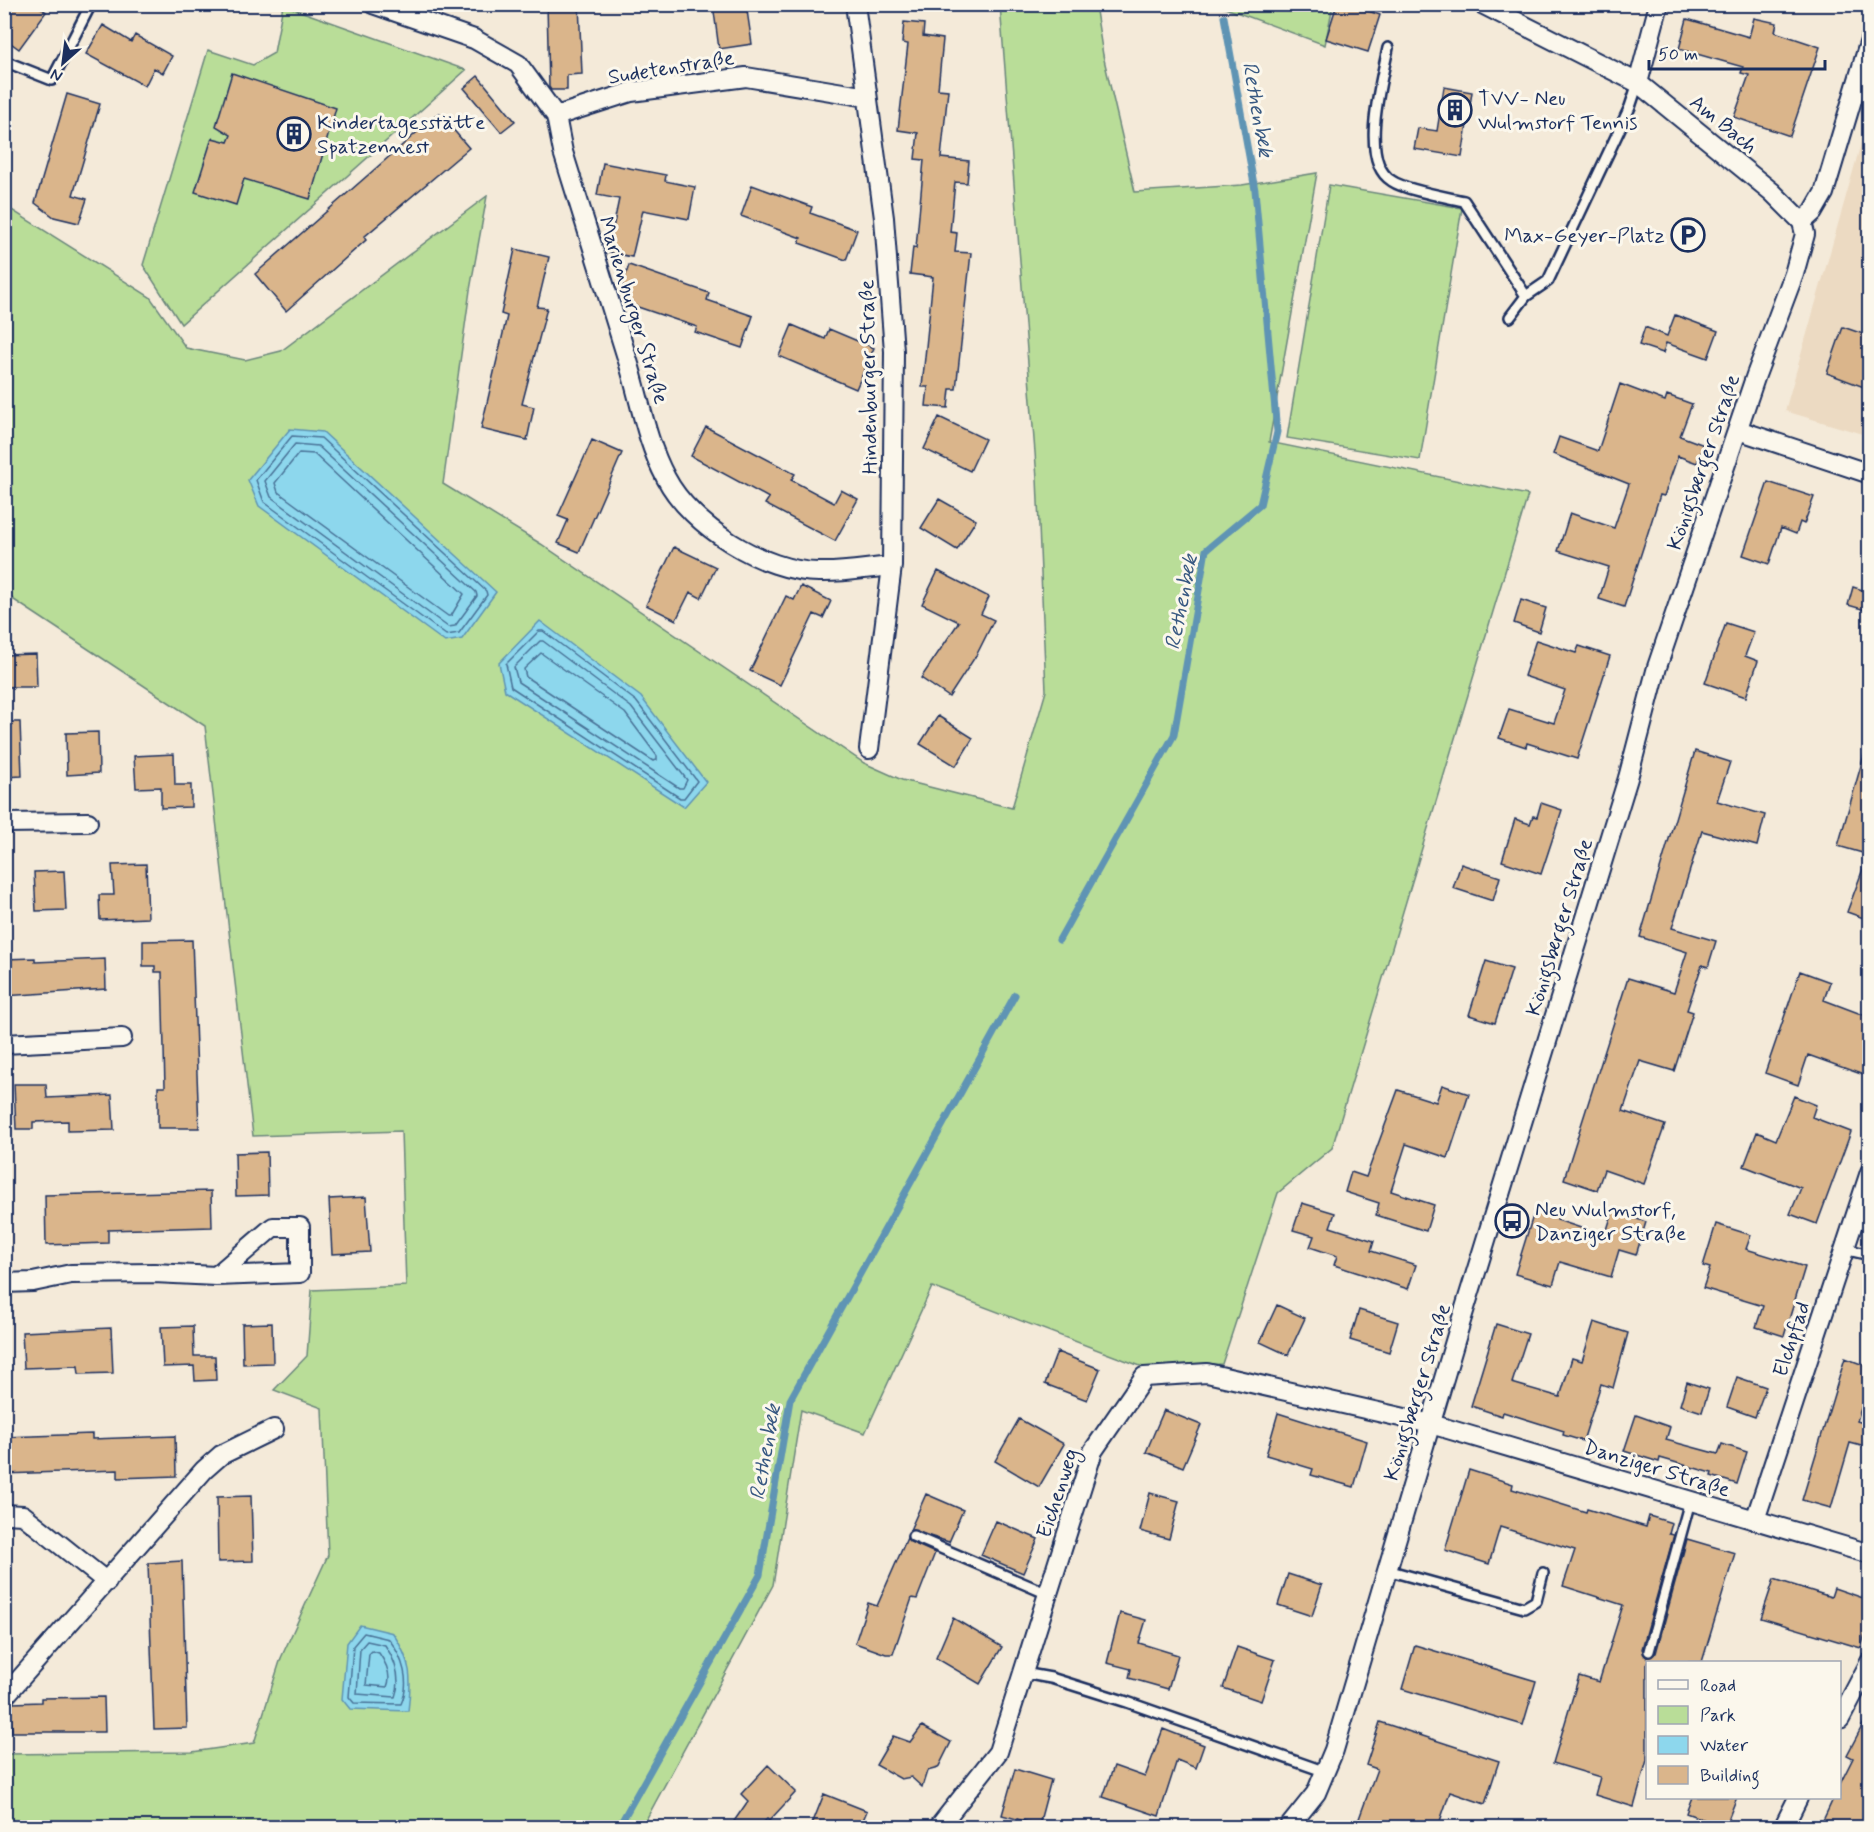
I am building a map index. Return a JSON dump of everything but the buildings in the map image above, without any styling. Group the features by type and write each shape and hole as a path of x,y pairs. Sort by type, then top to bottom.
{"street":[{"name":"Marienburger Straße","path":"373,4 474,39 518,64 556,116 563,152 635,386 647,433 666,478 679,499 705,526 745,552 780,564 817,573 892,566"},
{"name":"Hindenburger Straße","path":"855,4 884,218 894,351 892,566 869,749"},
{"name":"Am Bach","path":"1482,4 1638,83 1772,192 1802,222"},
{"path":"1638,83 1659,4"},
{"path":"1802,222 1813,212 1824,193 1869,40"},
{"name":"Sudetenstraße","path":"556,116 631,92 746,77 867,97"},
{"name":"Königsberger Straße","path":"1288,1827 1311,1800 1326,1772 1628,778 1657,667 1802,248 1805,234 1802,222"},
{"path":"1738,430 1869,474"},
{"path":"4,823 88,822"},
{"path":"4,1044 122,1038"},
{"name":"Elchpfad","path":"1755,1520 1869,1172"},
{"path":"4,1283 33,1282 71,1275 154,1273 216,1276 300,1273 300,1227 273,1227 216,1276"},
{"name":"Eichenweg","path":"938,1827 998,1752 1093,1451 1144,1377 1207,1373 1431,1424"},
{"name":"Danziger Straße","path":"1431,1424 1869,1554"},
{"path":"4,1697 221,1455 274,1429"},
{"path":"4,1514 22,1515 106,1582"},
{"path":"1841,1715 1869,1662"},
{"path":"1783,1827 1797,1799"}],"lane":[{"path":"4,61 52,80 91,4"},
{"path":"1388,48 1373,131 1377,165 1391,181 1464,201 1526,296"},
{"path":"1510,317 1526,296 1548,281 1630,106 1638,83"},
{"path":"1844,1249 1869,1255"},
{"path":"1649,1651 1690,1501"},
{"path":"913,1536 1048,1594"},
{"path":"1387,1570 1524,1608 1536,1601 1543,1573"},
{"path":"1023,1672 1051,1678 1116,1699 1326,1772"}],"shaded area":[{"path":"1869,115 1869,436 1785,411"}],"green space":[{"path":"283,5 466,70 181,324 143,265 208,50 253,65 274,53"},
{"path":"1000,5 1095,5 1103,55 1135,192 1242,185 1317,173 1269,442 1528,495 1332,1148 1278,1193 1222,1364 1143,1367 932,1287 865,1433 801,1410 773,1585 642,1827 5,1827 5,1754 192,1752 254,1743 281,1658 328,1555 322,1408 274,1390 307,1356 312,1290 406,1286 401,1131 253,1136 205,726 5,594 4,205 150,297 186,348 245,360 281,351 487,196 470,290 443,484 541,544 864,763 902,780 1012,808 1046,691 1037,478"},
{"path":"1217,5 1333,5 1325,45"},
{"path":"1329,185 1462,208 1420,460 1287,438"}],"water":[{"path":"290,429 323,432 496,592 462,639 445,642 259,506 248,480"},
{"path":"540,621 641,697 706,782 684,807 505,691 499,663"},
{"path":"360,1625 393,1633 404,1653 409,1670 408,1711 350,1709 342,1699 347,1643"}],"waterway":[{"name":"Rethenbek","path":"1059,940 1174,735 1206,550 1260,505 1277,432 1255,190 1224,17"},
{"name":"Rethenbek","path":"618,1828 760,1575 790,1400 1015,995"}],"place":[{"name":"TVV- Neu Wulmstorf Tennis","path":"1455,110"},
{"name":"Kindertagesstätte Spatzennest","path":"294,134"},
{"name":"Max-Geyer-Platz","path":"1688,235"},
{"name":"Neu Wulmstorf, Danziger Straße","path":"1512,1221"}]}
